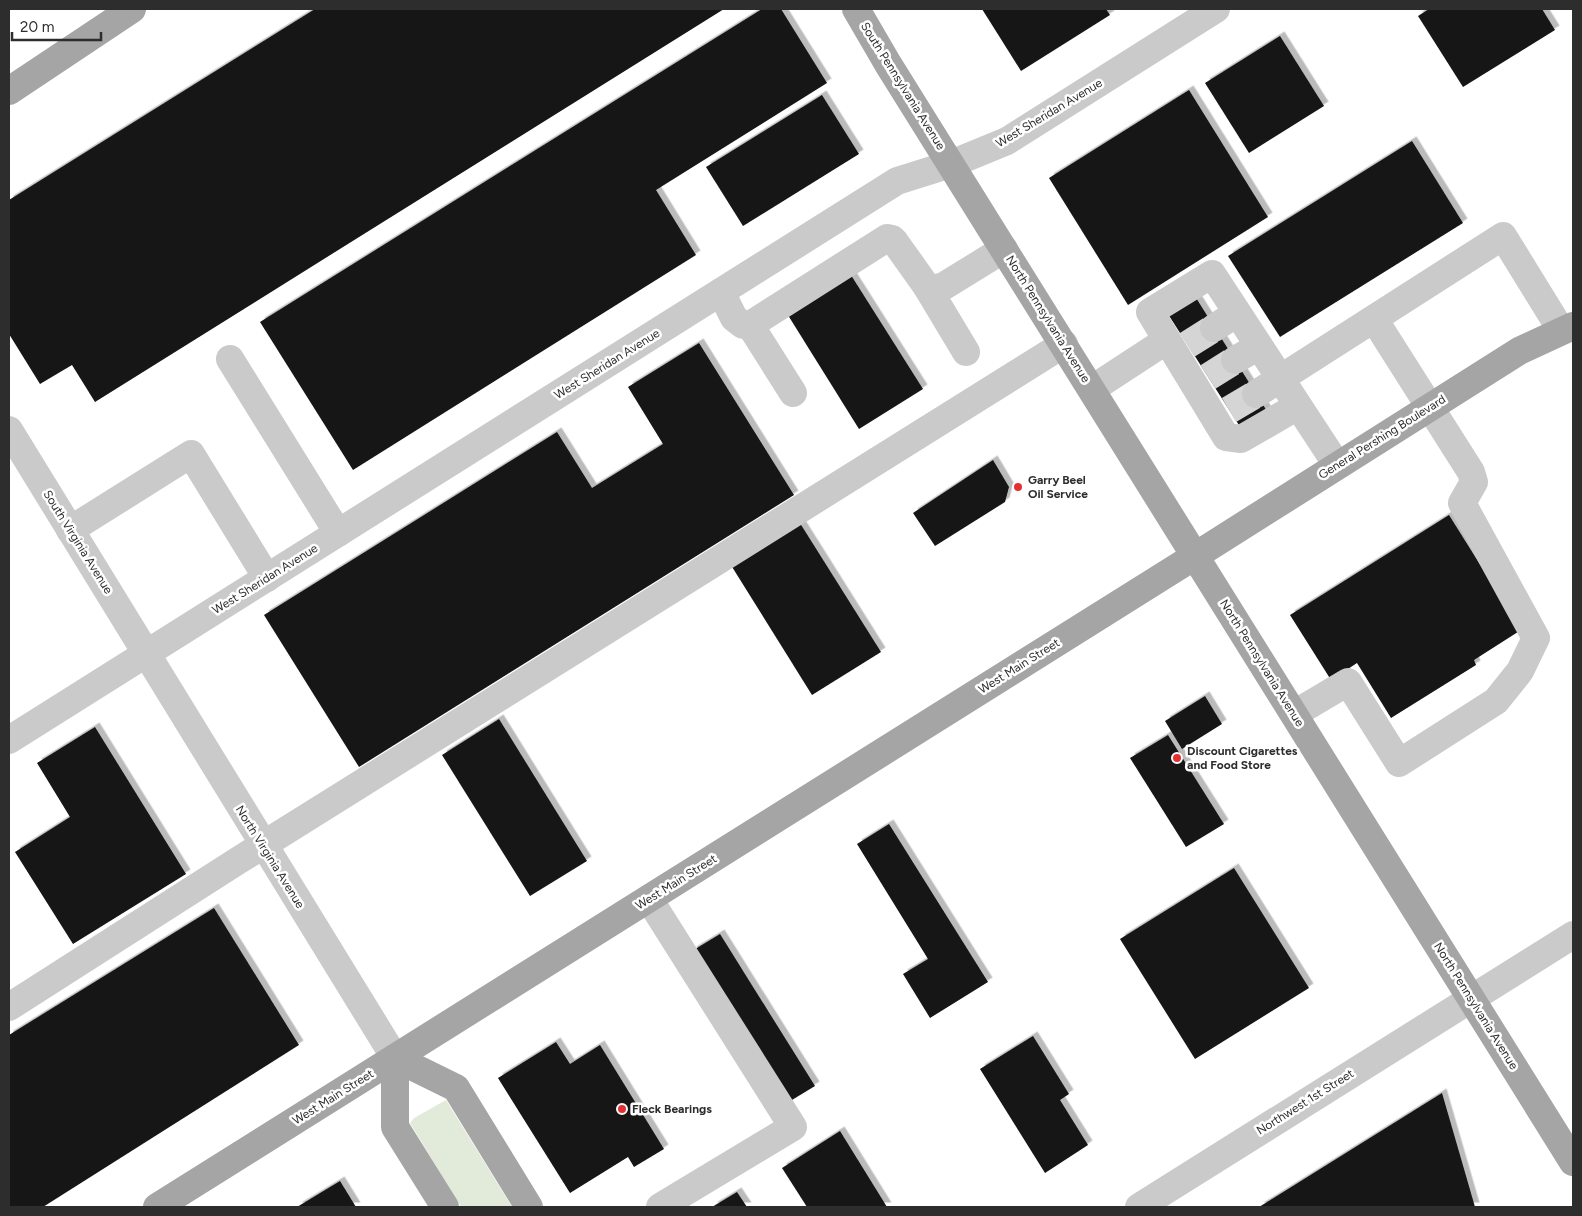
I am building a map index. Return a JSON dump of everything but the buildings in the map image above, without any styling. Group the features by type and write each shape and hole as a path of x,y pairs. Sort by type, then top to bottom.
{"main road":[{"path":"9,90 132,9"},
{"name":"South Pennsylvania Avenue","path":"856,9 951,164"},
{"name":"North Pennsylvania Avenue","path":"951,164 1573,1162"},
{"name":"General Pershing Boulevard","path":"1195,556 1519,351 1567,328"},
{"name":"West Main Street","path":"157,1207 1195,556"},
{"path":"445,1207 395,1127 394,1058 456,1088 529,1207"}],"street":[{"name":"West Sheridan Avenue","path":"9,740 897,181 951,164 1007,140 1216,9"},
{"path":"1256,394 1502,236 1567,328"},
{"path":"721,292 734,318 743,325 750,325 887,238 892,238 927,287 966,352"},
{"path":"927,287 934,289 944,286 1004,249"},
{"path":"1298,406 1242,439 1226,436 1222,414 1177,346 1150,312 1212,274 1281,379 1337,466"},
{"path":"1214,328 1237,313"},
{"path":"1294,714 1348,682 1399,763 1496,701 1520,671 1536,638 1462,503 1474,482 1471,472 1374,319"},
{"path":"750,325 793,393"},
{"path":"9,1007 262,846 1064,344"},
{"path":"1092,389 1177,346"},
{"path":"1234,360 1259,346"},
{"path":"230,359 338,533"},
{"name":"South Virginia Avenue","path":"9,430 147,654"},
{"path":"70,530 191,454 267,578"},
{"name":"North Virginia Avenue","path":"147,654 262,846 394,1058"},
{"path":"648,899 793,1127 660,1207"},
{"name":"Northwest 1st Street","path":"1139,1207 1567,938"}],"green space":[{"path":"446,1100 512,1207 461,1207 410,1123 414,1118"}],"tunnel":[{"path":"1187,345 1214,328"},
{"path":"1208,377 1235,360"},
{"path":"1229,410 1256,394"}],"place":[{"name":"Garry Beel Oil Service","path":"1018,487"},
{"name":"Discount Cigarettes and Food Store","path":"1177,758"},
{"name":"Fleck Bearings","path":"622,1109"}]}
